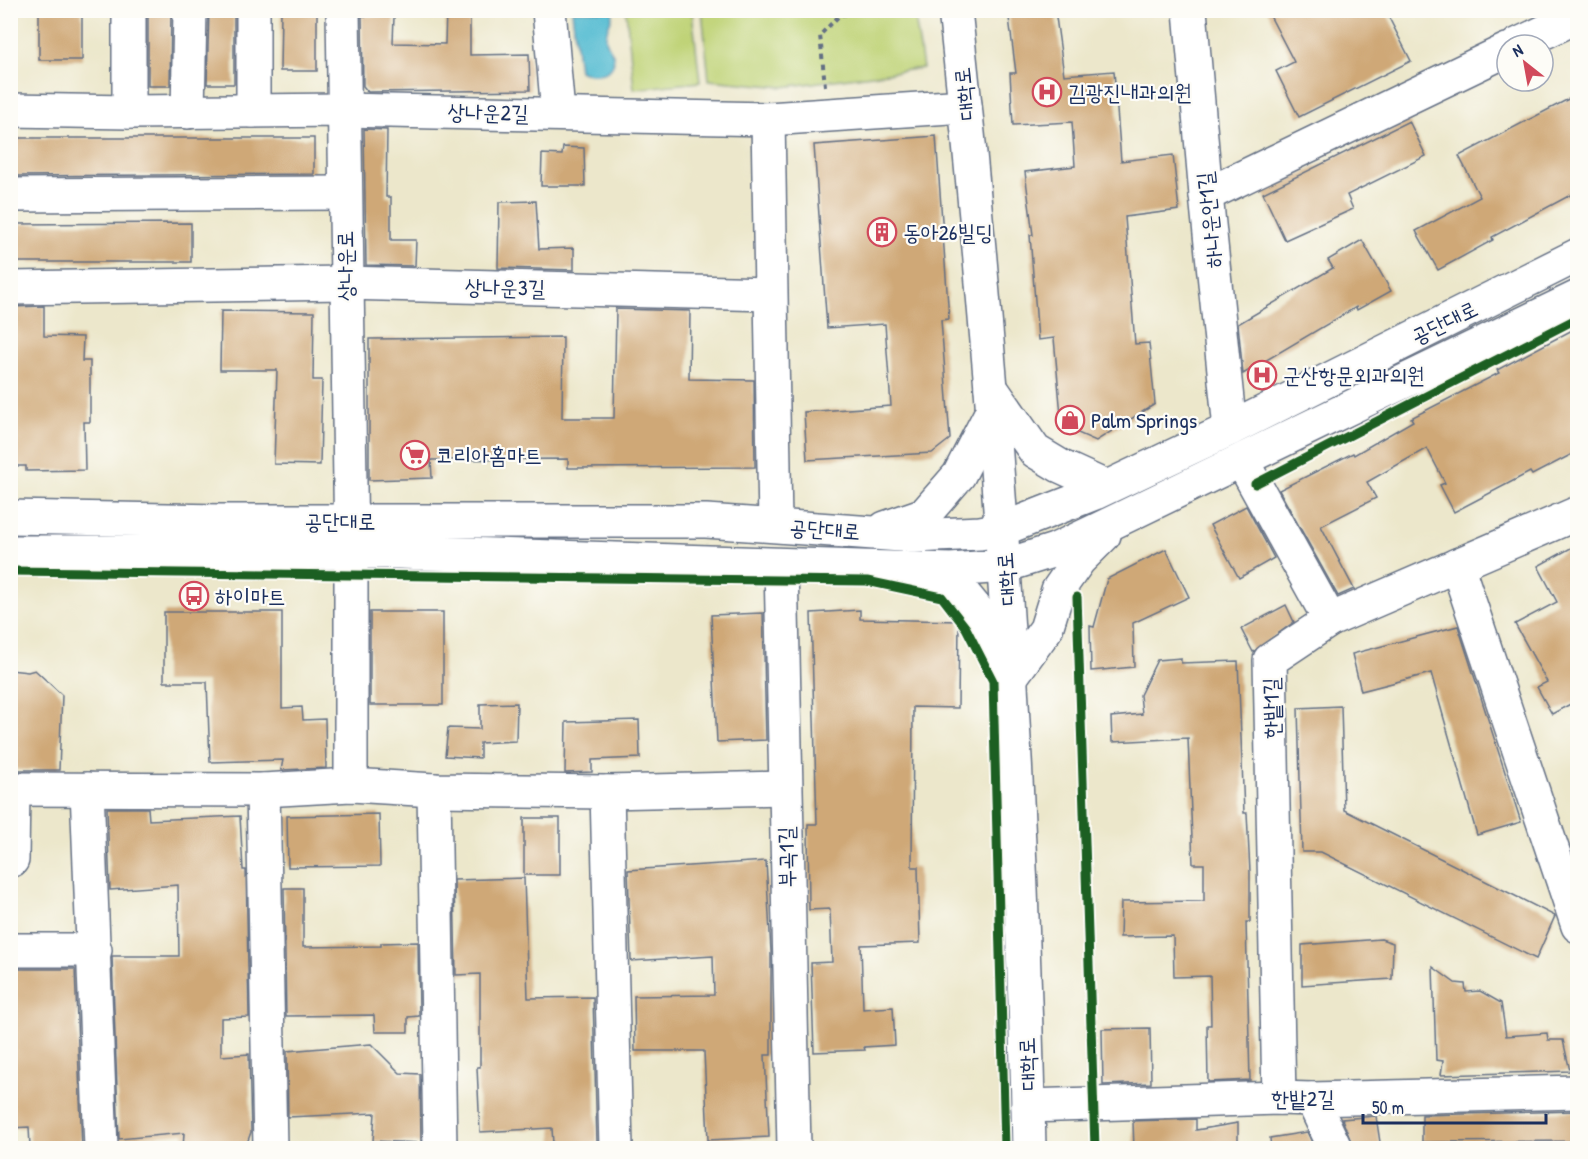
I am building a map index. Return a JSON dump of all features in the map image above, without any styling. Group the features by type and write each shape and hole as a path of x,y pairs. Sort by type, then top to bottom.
{"street":[{"path":"129,10 129,112"},
{"path":"188,111 190,10"},
{"path":"253,10 253,111"},
{"name":"상나운로","path":"343,10 351,786"},
{"path":"549,10 558,113"},
{"name":"대학로","path":"955,10 1003,529 1029,1149"},
{"name":"하나운안1길","path":"1190,10 1230,429"},
{"path":"1542,33 1578,16"},
{"path":"1206,195 1495,56"},
{"name":"상나운2길","path":"10,110 129,112 343,110 768,119 965,106"},
{"path":"768,119 769,294 775,525"},
{"path":"10,195 344,193"},
{"name":"공단대로","path":"10,552 706,521 915,536 980,534 1003,529 1106,487 1230,429 1578,255"},
{"name":"상나운3길","path":"10,288 345,283 769,294"},
{"name":"공단대로","path":"10,517 781,566 951,570 1004,566 1055,550 1578,297"},
{"path":"874,533 926,514 959,474 992,399 1035,451 1060,466 1106,487"},
{"path":"1242,461 1330,620"},
{"name":"한밭1길","path":"1278,1098 1270,660 1330,620 1578,513"},
{"path":"1011,687 1046,629 1058,590 1078,560 1122,518"},
{"path":"1457,565 1578,926"},
{"name":"부곡1길","path":"781,566 784,788 794,1149"},
{"path":"902,569 957,586 984,619 1011,687"},
{"path":"12,860 12,789 264,790 351,786 434,790 607,792 784,788"},
{"path":"87,789 101,1149"},
{"path":"264,790 270,1149"},
{"path":"434,790 440,1149"},
{"path":"607,792 616,1149"},
{"path":"10,950 95,950"},
{"name":"한밭2길","path":"1028,1106 1578,1092"},
{"path":"1312,1099 1335,1149"}],"path":[{"path":"825,92 820,35 840,13 879,10"}],"green space":[{"path":"626,11 692,11 700,82 634,89"},
{"path":"702,11 914,11 923,68 783,87 709,80"}],"water":[{"path":"572,11 613,11 606,35 614,62 608,71 590,74 579,71"}],"building":[{"path":"39,10 82,10 82,60 39,60"},
{"path":"148,10 171,10 170,86 148,86"},
{"path":"209,10 234,10 234,84 207,84"},
{"path":"281,10 317,10 317,71 280,71"},
{"path":"446,10 470,10 470,55 529,54 530,90 368,92 363,86 362,16 394,16 393,43 445,44"},
{"path":"1008,10 1055,10 1064,75 1114,71 1121,161 1173,155 1179,210 1125,217 1135,344 1149,343 1155,404 1096,441 1062,426 1054,338 1038,340 1030,235 1033,235 1025,172 1075,166 1072,122 1013,125 1010,73 1016,73"},
{"path":"1267,10 1385,10 1411,61 1299,117 1276,71 1294,62"},
{"path":"1578,94 1578,191 1492,237 1493,240 1438,270 1416,231 1480,197 1459,156"},
{"path":"1409,121 1426,156 1347,195 1353,209 1285,240 1263,193"},
{"path":"364,129 387,130 386,197 391,197 391,240 416,240 415,266 366,265"},
{"name":"동아26빌딩","path":"936,136 949,319 941,320 950,439 932,453 807,460 804,412 891,406 885,324 827,328 814,145"},
{"path":"10,138 314,138 314,174 10,176"},
{"path":"563,147 584,148 585,186 541,186 542,154 562,155"},
{"path":"536,201 539,249 574,248 574,270 498,268 499,202"},
{"path":"191,223 191,262 10,262 10,224"},
{"path":"1362,240 1391,291 1357,310 1356,307 1243,374 1238,324 1333,268 1328,260"},
{"path":"44,306 44,336 83,337 82,361 90,361 90,422 84,422 85,470 26,471 26,466 10,466 10,307"},
{"path":"616,309 690,311 689,379 754,380 755,467 568,468 568,459 431,460 432,478 369,480 369,339 563,337 562,418 614,418"},
{"path":"221,311 314,312 313,380 322,380 320,465 274,464 277,370 220,370"},
{"path":"1578,327 1578,451 1532,475 1530,472 1454,512 1440,485 1445,483 1427,448 1367,482 1376,498 1321,526 1354,589 1338,596 1279,490 1353,453 1354,455 1413,421 1411,418 1499,373 1497,370"},
{"path":"1246,506 1274,558 1239,578 1210,525"},
{"path":"1578,544 1578,700 1552,714 1537,687 1547,682 1515,624 1557,602 1538,566"},
{"path":"1166,549 1189,597 1133,623 1134,667 1091,671 1090,626 1094,627 1107,579"},
{"path":"1286,605 1294,622 1253,652 1241,629"},
{"path":"860,610 860,619 959,621 958,708 913,707 912,867 918,867 920,943 861,945 863,1009 893,1007 895,1045 864,1047 865,1050 814,1052 811,963 832,962 830,909 809,910 808,824 817,824 811,613"},
{"path":"164,612 282,612 282,708 302,707 303,720 325,719 326,768 281,770 283,760 210,762 207,682 164,682"},
{"path":"370,612 443,612 443,705 370,705"},
{"path":"763,613 766,740 717,742 711,615"},
{"path":"1458,626 1521,822 1477,835 1431,673 1361,691 1352,654"},
{"path":"1181,658 1181,663 1238,661 1244,813 1247,813 1250,872 1250,922 1246,922 1250,1080 1208,1082 1207,1025 1211,1025 1210,976 1174,977 1173,936 1120,937 1121,902 1204,901 1204,864 1193,864 1188,738 1112,742 1111,717 1142,714 1140,695 1157,660"},
{"path":"10,670 28,672 35,670 62,695 59,770 19,770 10,767"},
{"path":"517,703 516,741 480,743 480,758 445,756 448,728 480,729 480,704"},
{"path":"1341,706 1344,810 1555,916 1536,959 1321,852 1302,852 1298,708"},
{"path":"639,720 640,758 592,760 592,772 565,773 566,722"},
{"path":"107,808 148,808 149,820 240,816 243,870 246,870 249,1017 221,1018 221,1056 249,1054 251,1132 245,1149 183,1149 184,1133 119,1139 112,956 179,956 178,885 110,890"},
{"path":"379,814 380,866 288,867 287,816"},
{"path":"524,818 560,818 560,875 524,875"},
{"path":"766,861 771,952 771,1055 765,1055 769,1137 708,1140 704,1051 635,1051 634,996 714,995 713,956 631,961 628,870"},
{"path":"524,878 528,998 593,997 597,1143 553,1144 552,1128 480,1132 477,1067 480,1067 480,974 456,975 454,880"},
{"path":"284,888 303,888 303,947 381,946 381,943 418,942 419,1016 408,1017 408,1032 375,1032 374,1015 286,1016"},
{"path":"1381,939 1393,943 1392,979 1302,985 1302,945"},
{"path":"1433,967 1455,983 1465,984 1466,992 1480,991 1501,1003 1506,1036 1547,1033 1548,1040 1563,1040 1570,1071 1441,1075 1443,1061 1436,1060"},
{"path":"10,969 75,969 82,1149 30,1146 29,1127 10,1128"},
{"path":"1150,1028 1151,1083 1103,1085 1102,1029"},
{"path":"371,1044 400,1073 420,1074 421,1143 373,1141 375,1113 288,1117 287,1051"},
{"path":"1578,1111 1578,1141 1422,1142 1422,1115"},
{"path":"1376,1116 1381,1149 1354,1149 1342,1119"},
{"path":"1196,1119 1196,1130 1238,1123 1238,1149 1134,1149 1133,1121"},
{"path":"1307,1132 1315,1149 1271,1149 1270,1138"}],"cycle path":[{"path":"1255,484 1578,318"},
{"path":"10,571 867,581 942,597 966,628 993,681 1005,1148"},
{"path":"1077,597 1095,1148"}],"place":[{"name":"김광진내과의원","path":"1047,92"},
{"name":"동아26빌딩","path":"882,232"},
{"name":"군산항문외과의원","path":"1262,375"},
{"name":"Palm Springs","path":"1070,420"},
{"name":"코리아홈마트","path":"415,455"},
{"name":"하이마트","path":"194,596"}]}
